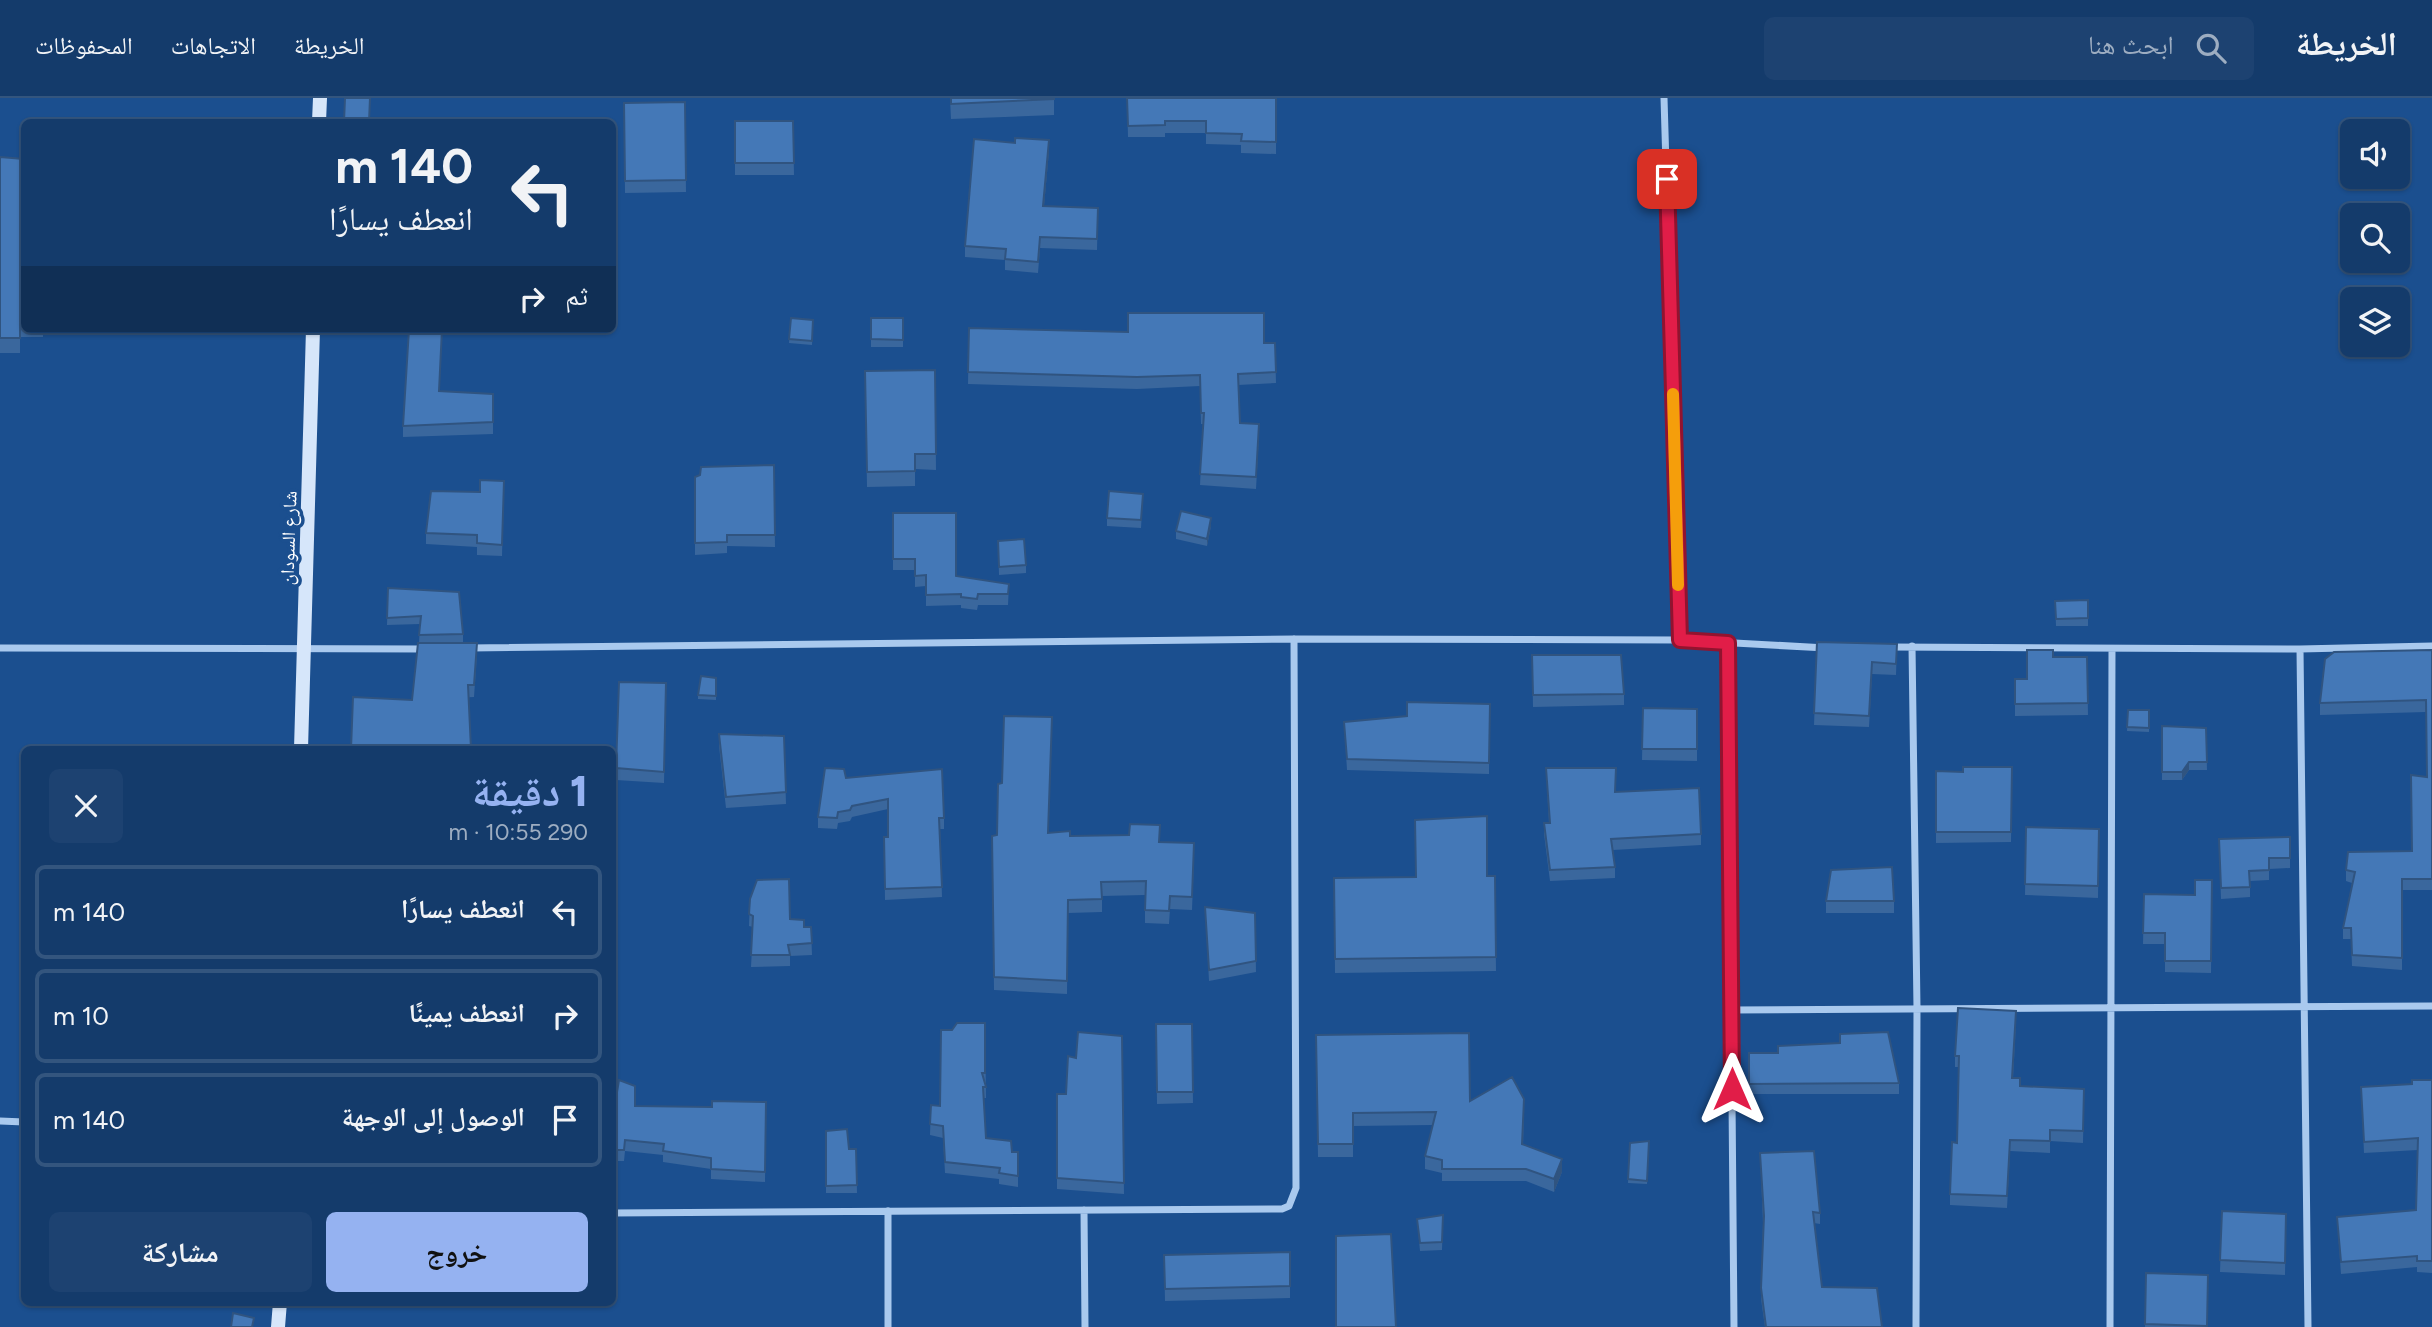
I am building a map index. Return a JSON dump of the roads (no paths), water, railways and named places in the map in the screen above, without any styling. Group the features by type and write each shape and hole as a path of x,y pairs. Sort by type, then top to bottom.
{"main road":[{"path":"319,119 320,98"},
{"name":"شارع السودان","path":"301,746 313,333"},
{"path":"278,1327 280,1306"}],"street":[{"path":"1664,98 1680,640"},
{"path":"616,1213 1282,1209 1292,1202 1296,1188 1294,639"},
{"path":"458,648 1294,639 1680,640 1840,649"},
{"path":"1728,643 1734,1327"},
{"path":"1912,646 1917,1008 1916,1327"},
{"path":"1876,648 2300,649 2432,646"},
{"path":"0,648 430,649"},
{"path":"2110,1327 2112,649"},
{"path":"2300,649 2308,1327"},
{"path":"1731,1010 2432,1006"},
{"path":"0,1121 21,1122"},
{"path":"1084,1210 1085,1327"},
{"path":"888,1211 888,1327"}]}
